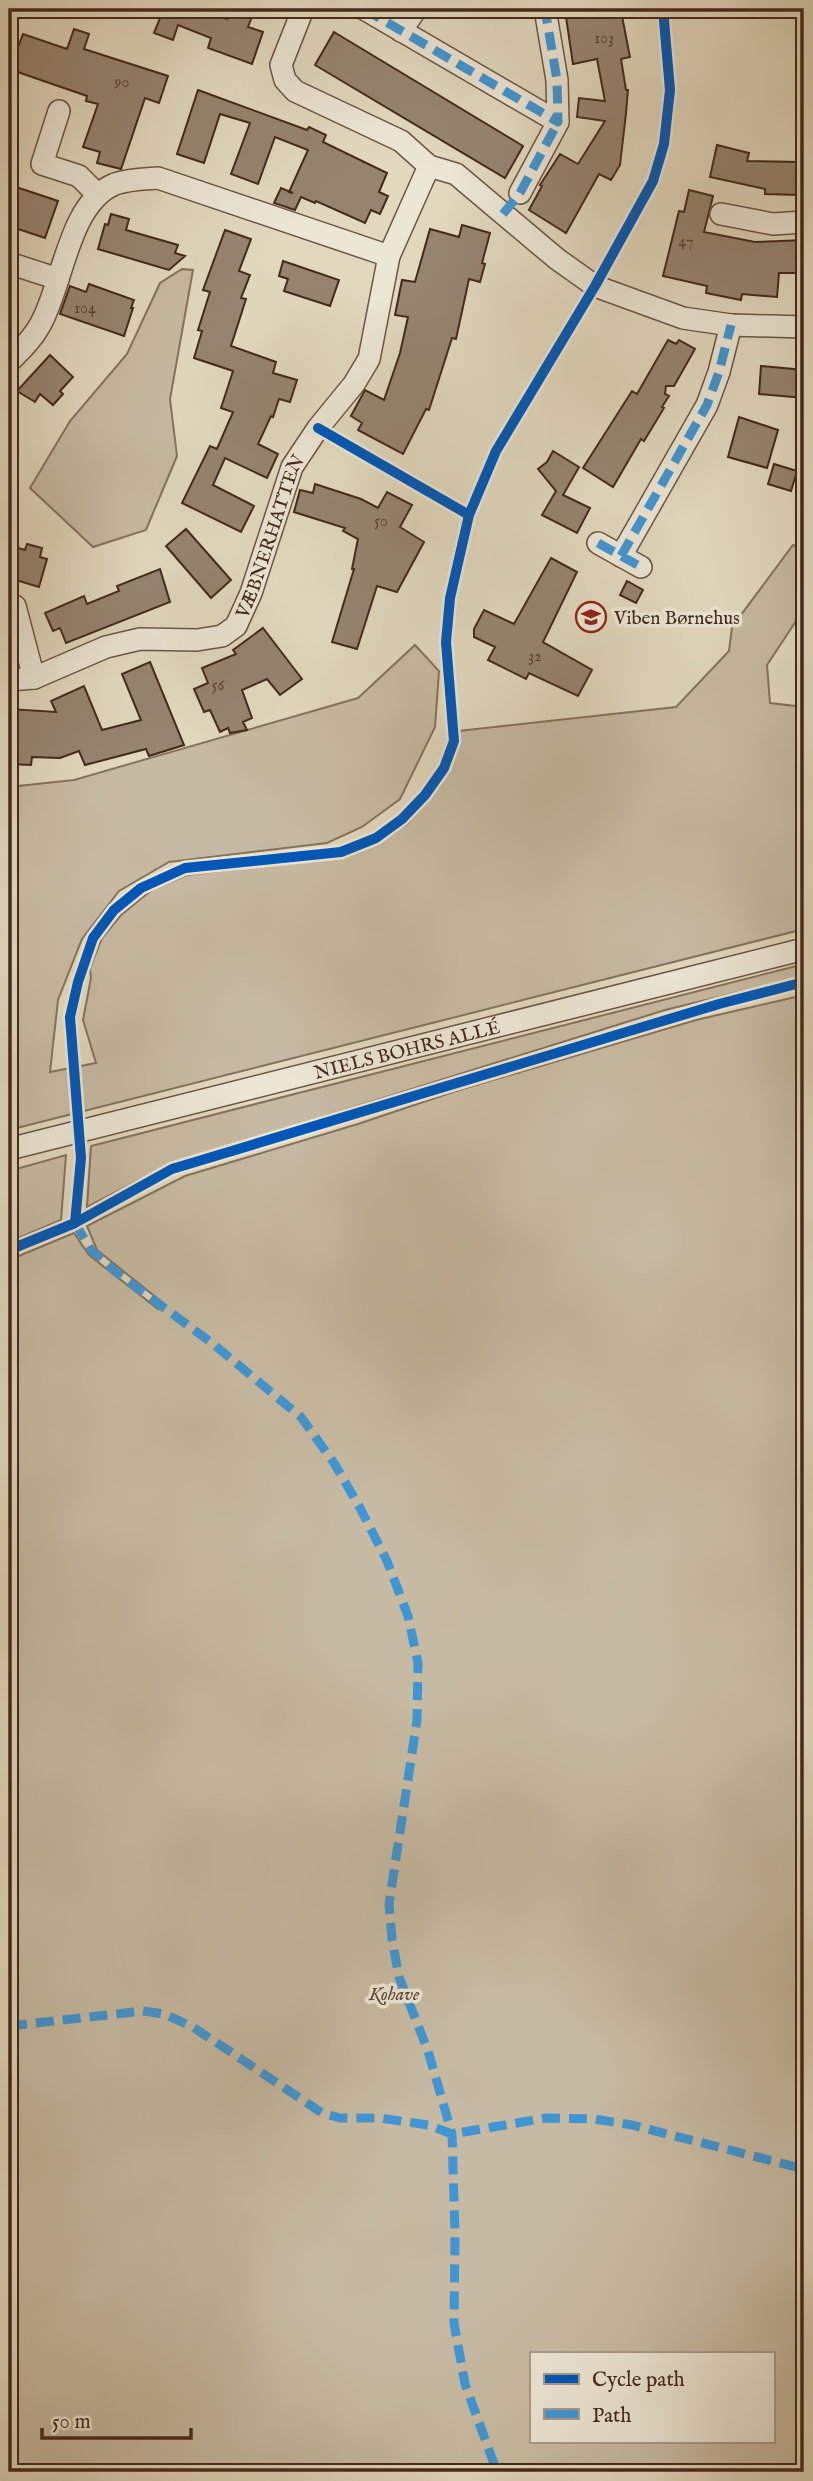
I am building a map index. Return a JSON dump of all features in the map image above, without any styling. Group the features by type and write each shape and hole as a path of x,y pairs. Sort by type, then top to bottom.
{"street":[{"path":"303,9 281,65 285,80 295,91 401,141 429,166 456,174 557,259 595,286 683,318 731,325 804,327"},
{"path":"364,9 558,122"},
{"path":"401,31 416,9"},
{"path":"520,193 558,122 557,80 545,9"},
{"path":"60,111 42,163 79,176 99,195"},
{"name":"VÆBNERHATTEN","path":"9,680 34,678 106,647 141,639 197,640 222,636 236,626 251,593 292,467 318,428 354,384 369,359 389,256 429,166"},
{"path":"9,362 28,344 41,324 81,217 99,195 114,184 158,178 389,256"},
{"path":"721,214 773,224 804,222"},
{"path":"9,264 58,279"},
{"path":"621,556 707,405 731,325"},
{"path":"598,543 641,567"},
{"path":"15,606 34,678"},
{"name":"NIELS BOHRS ALLÉ","path":"9,1149 804,948"}],"green space":[{"path":"182,269 193,270 170,399 177,456 146,530 93,547 30,488 70,421 127,354 160,283"},
{"path":"793,545 804,548 804,609 767,665 770,703 804,707 804,929 9,1130 9,787 74,780 358,698 415,645 439,671 435,727 400,799 362,827 327,843 169,862 119,891 82,939 58,1000 50,1072 96,1063 83,1020 91,978 90,968 102,938 121,915 153,889 187,875 340,856 373,845 407,824 438,788 454,759 459,731 676,707 729,651 732,627"},
{"path":"804,964 804,976 665,1010 168,1165 87,1207 91,1146"},
{"name":"Kohave","path":"804,995 804,2472 9,2472 9,1260 74,1233 89,1255 158,1309 163,1303 97,1250 87,1226 185,1176 358,1124 456,1091 696,1020"},
{"path":"66,1155 61,1220 9,1242 9,1171"}],"building":[{"path":"138,9 199,9 227,19 231,9 255,9 248,27 263,32 252,64 208,48 211,38 178,25 173,40 154,33 160,18"},
{"path":"588,9 619,9 622,16 630,57 621,59 628,90 626,113 620,165 611,180 599,174 566,233 529,210 542,186 540,185 560,154 578,164 605,121 577,117 579,98 605,101 597,59 573,64 566,17 589,13"},
{"path":"74,29 89,34 84,49 168,76 159,103 145,98 121,169 97,163 100,152 83,147 98,104 86,101 87,96 9,69 16,44 19,45 23,34 67,49"},
{"path":"334,32 523,146 505,178 315,65"},
{"path":"198,90 307,130 309,127 326,135 323,142 387,173 379,192 388,196 380,214 371,210 365,223 301,197 295,210 274,203 281,188 289,191 308,150 275,137 258,184 231,174 250,123 220,114 204,163 177,154"},
{"path":"717,145 749,153 747,161 799,162 798,195 765,194 765,189 710,177"},
{"path":"16,187 58,201 45,238 9,226 9,209"},
{"path":"689,190 713,196 704,232 755,242 804,240 804,273 779,273 777,297 742,294 741,300 706,293 707,286 663,276 679,211 684,212"},
{"path":"111,214 129,219 126,230 178,245 175,253 185,256 169,270 98,249 105,224 108,225"},
{"path":"462,225 490,233 482,263 485,264 480,282 469,279 456,339 452,338 429,410 426,409 403,454 358,430 362,423 351,416 365,390 384,400 400,353 408,317 395,315 402,280 415,282 430,229 459,237"},
{"path":"225,230 251,239 239,271 250,275 241,298 246,299 231,346 276,362 273,373 297,380 290,402 279,399 273,417 271,416 258,444 278,454 267,478 225,458 213,485 254,506 241,532 182,503 210,446 217,449 233,412 221,408 233,371 194,358 202,331 198,330 210,292 203,290"},
{"path":"283,261 339,280 330,306 284,291 288,279 279,276"},
{"path":"89,284 134,300 124,336 60,314 70,286 86,292"},
{"path":"668,340 676,344 679,340 695,349 674,386 666,386 665,394 669,396 662,407 664,408 644,441 641,439 613,487 583,468 632,391 637,394"},
{"path":"50,355 73,377 60,391 63,394 53,405 40,394 35,402 17,391"},
{"path":"761,366 804,370 804,398 759,394"},
{"path":"739,417 778,430 767,468 728,457"},
{"path":"553,451 579,467 563,495 590,508 577,533 542,515 556,491 538,469 547,462"},
{"path":"774,464 797,471 791,491 768,484"},
{"path":"315,484 361,499 378,508 387,492 412,505 400,527 424,542 397,592 377,586 357,649 332,642 354,569 358,539 343,531 345,528 294,512 300,490 313,493"},
{"path":"186,529 231,580 211,598 166,546"},
{"path":"27,544 42,548 40,557 47,559 39,587 9,578 9,545 25,550"},
{"path":"551,558 577,572 543,642 592,670 578,696 529,673 526,679 488,660 495,647 474,637 474,629 484,610 514,624"},
{"path":"160,569 170,602 66,643 60,628 53,631 45,613 84,596 87,604 119,591 117,586"},
{"path":"627,581 643,590 636,603 620,595"},
{"path":"263,628 302,679 280,695 267,679 242,690 252,718 243,722 247,730 230,733 228,728 220,732 210,710 204,712 194,689 208,683 202,668 236,654 233,650"},
{"path":"150,662 184,745 149,756 146,749 85,765 79,751 60,758 32,757 31,765 9,764 9,709 56,712 51,701 84,686 102,730 141,720 122,674"}],"marked path":[{"path":"364,9 558,122 557,80 545,9"},
{"path":"503,214 520,193 558,122"},
{"path":"621,556 707,405 731,325"},
{"path":"598,543 641,567"},
{"path":"75,1223 91,1250 117,1273 212,1343 301,1417 334,1463 359,1506 387,1561 408,1616 418,1663 417,1720 389,1904 392,1939 399,1977 428,2051 452,2134 454,2323 465,2384 497,2472"},
{"path":"9,2026 143,2011 164,2014 193,2027 322,2113 340,2118 380,2118 428,2125 452,2134 546,2118 594,2119 632,2125 804,2169"}],"cycle path":[{"path":"75,1223 81,1158 70,1017 78,982 93,938 114,910 141,888 185,868 341,852 376,838 402,819 425,795 444,768 454,741 446,642 450,598 469,515 496,451 595,286 653,181 664,144 670,90 663,9"},
{"path":"318,428 469,515"},
{"path":"9,1250 75,1223 172,1169 719,1004 804,982"}],"place":[{"name":"Viben Børnehus","path":"591,617"}]}
